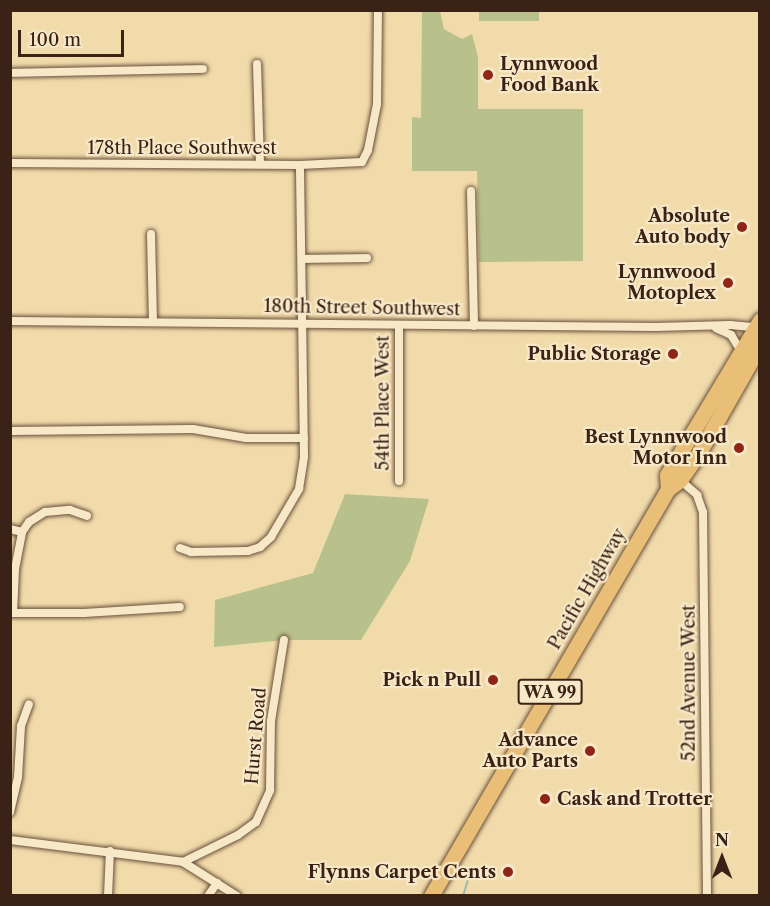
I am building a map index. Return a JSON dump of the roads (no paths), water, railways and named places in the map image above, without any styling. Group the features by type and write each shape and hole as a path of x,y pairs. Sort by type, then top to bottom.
{"highway":[{"name":"Pacific Highway","path":"674,484 667,475 757,324"},
{"path":"737,382 742,362 755,337 757,324"},
{"name":"Pacific Highway","path":"431,896 674,484 706,441 759,345"}],"street":[{"name":"178th Place Southwest","path":"10,163 300,165 362,162 366,156 377,104 378,10"},
{"path":"257,64 260,164"},
{"path":"10,73 203,69"},
{"path":"180,548 190,552 248,551 264,545 299,489 304,467 300,165"},
{"path":"471,190 474,326"},
{"path":"151,234 153,322"},
{"path":"302,259 367,258"},
{"name":"180th Street Southwest","path":"10,321 712,327 757,324"},
{"name":"54th Place West","path":"399,325 399,481"},
{"path":"712,327 731,334 741,351"},
{"path":"10,431 194,429 246,438 304,438"},
{"name":"52nd Avenue West","path":"674,484 697,495 703,512 707,896"},
{"path":"87,516 70,510 45,512 29,522 22,532 15,569 12,613 84,613 180,607"},
{"path":"10,529 22,532"},
{"name":"Hurst Road","path":"183,862 238,835 256,822 270,790 272,721 284,640"},
{"path":"10,812 18,777 21,726 29,704"},
{"path":"10,840 183,862 237,896"},
{"path":"108,896 110,851"},
{"path":"208,896 217,883"}],"waterway":[{"path":"463,896 468,880 464,873"}],"place":[{"name":"Lynnwood Food Bank","path":"488,75"},
{"name":"Absolute Auto body","path":"742,227"},
{"name":"Lynnwood Motoplex","path":"728,283"},
{"name":"Public Storage","path":"673,354"},
{"name":"Best Lynnwood Motor Inn","path":"739,448"},
{"name":"Pick n Pull","path":"493,680"},
{"name":"Advance Auto Parts","path":"590,751"},
{"name":"Cask and Trotter","path":"545,799"},
{"name":"Flynns Carpet Cents","path":"508,872"}]}
